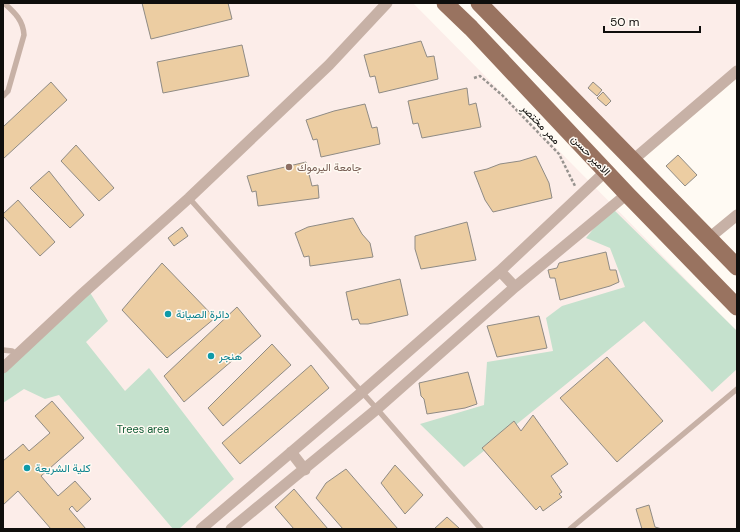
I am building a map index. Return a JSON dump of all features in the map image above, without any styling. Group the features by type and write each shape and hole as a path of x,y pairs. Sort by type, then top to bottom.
{"main road":[{"name":"الامير حسن","path":"445,3 737,307"},
{"path":"479,3 737,267"}],"street":[{"path":"3,368 81,295 189,198 329,65 387,3"},
{"path":"633,160 737,71"},
{"path":"201,529 362,392 500,271 606,171"},
{"path":"231,529 305,470 377,409 515,286 627,194"},
{"path":"709,238 737,215"},
{"path":"500,271 515,286"},
{"path":"291,452 305,470"}],"lane":[{"path":"3,96 8,91 24,35 24,28 20,18 4,3"},
{"path":"189,198 377,409 481,529"},
{"path":"3,350 12,351 17,355"},
{"path":"570,529 737,389"}],"path":[{"name":"ممر مختصر","path":"474,78 480,76 502,95 559,154 575,185 575,189"}],"shaded area":[{"name":"جامعة اليرموك","path":"3,3 413,3 737,331 737,529 3,529"},
{"path":"478,3 737,3 737,71 633,160"}],"green space":[{"path":"611,207 737,331 737,369 712,392 644,321 464,467 420,424 484,405 487,362 553,351 546,318 562,306 625,287 610,248 586,238"},
{"name":"Trees area","path":"89,291 108,321 86,342 125,391 149,368 234,479 179,529 173,529 59,395 45,399 24,389 3,403 3,374"}],"building":[{"path":"142,3 228,3 232,19 151,39"},
{"path":"421,41 427,57 434,56 438,79 379,93 375,76 370,77 364,55"},
{"path":"242,45 249,76 163,93 157,62"},
{"path":"51,82 67,100 3,159 3,127"},
{"path":"593,82 602,90 597,96 588,88"},
{"path":"467,88 469,105 476,103 481,127 422,138 418,123 413,124 408,101"},
{"path":"603,92 611,101 606,106 597,98"},
{"path":"365,104 372,128 377,127 380,144 321,157 317,139 313,140 306,120 334,111"},
{"path":"76,145 114,188 99,201 61,161"},
{"path":"678,155 697,175 685,186 666,166"},
{"path":"536,156 549,183 552,198 493,212 485,200 474,172 500,164 520,161"},
{"path":"306,162 312,186 318,185 319,198 258,206 256,191 252,192 247,176"},
{"path":"49,171 84,215 70,228 30,188"},
{"path":"18,200 55,242 40,256 3,216 3,214"},
{"path":"353,218 362,234 370,243 373,257 310,266 309,256 304,257 295,233 308,227"},
{"path":"467,222 476,260 421,269 415,249 415,236"},
{"path":"182,227 188,236 174,246 168,238"},
{"path":"606,252 610,270 616,270 619,282 560,300 555,278 550,278 548,270 557,268 559,263"},
{"name":"دائرة الصيانة","path":"162,263 215,318 167,358 122,310"},
{"path":"400,279 408,315 368,324 360,324 358,319 352,320 346,292"},
{"name":"هنجر","path":"237,307 261,336 184,402 164,376"},
{"path":"539,316 547,348 497,357 487,326"},
{"name":"هنجر","path":"272,344 291,365 223,426 208,408"},
{"path":"607,357 663,421 617,462 560,398"},
{"path":"311,365 329,388 240,464 222,443"},
{"path":"468,372 477,404 465,408 427,414 424,399 421,396 419,383"},
{"name":"كلية الشريعة","path":"52,401 84,438 41,476 58,496 75,481 91,499 77,512 72,506 69,509 86,529 51,529 18,491 3,505 3,461 23,444 29,451 50,433 35,416"},
{"path":"533,415 568,464 551,476 562,492 559,494 562,497 543,511 540,506 536,510 482,448 514,421 521,431"},
{"path":"395,465 423,495 405,514 381,483"},
{"path":"346,469 398,529 343,529 316,498 326,483"},
{"path":"294,489 328,529 294,529 275,507"},
{"path":"649,505 655,527 662,529 642,529 636,509"},
{"path":"447,517 460,529 434,529"}],"place":[{"name":"جامعة اليرموك","path":"289,167"},
{"name":"دائرة الصيانة","path":"168,314"},
{"name":"هنجر","path":"211,356"},
{"name":"كلية الشريعة","path":"27,468"}]}
